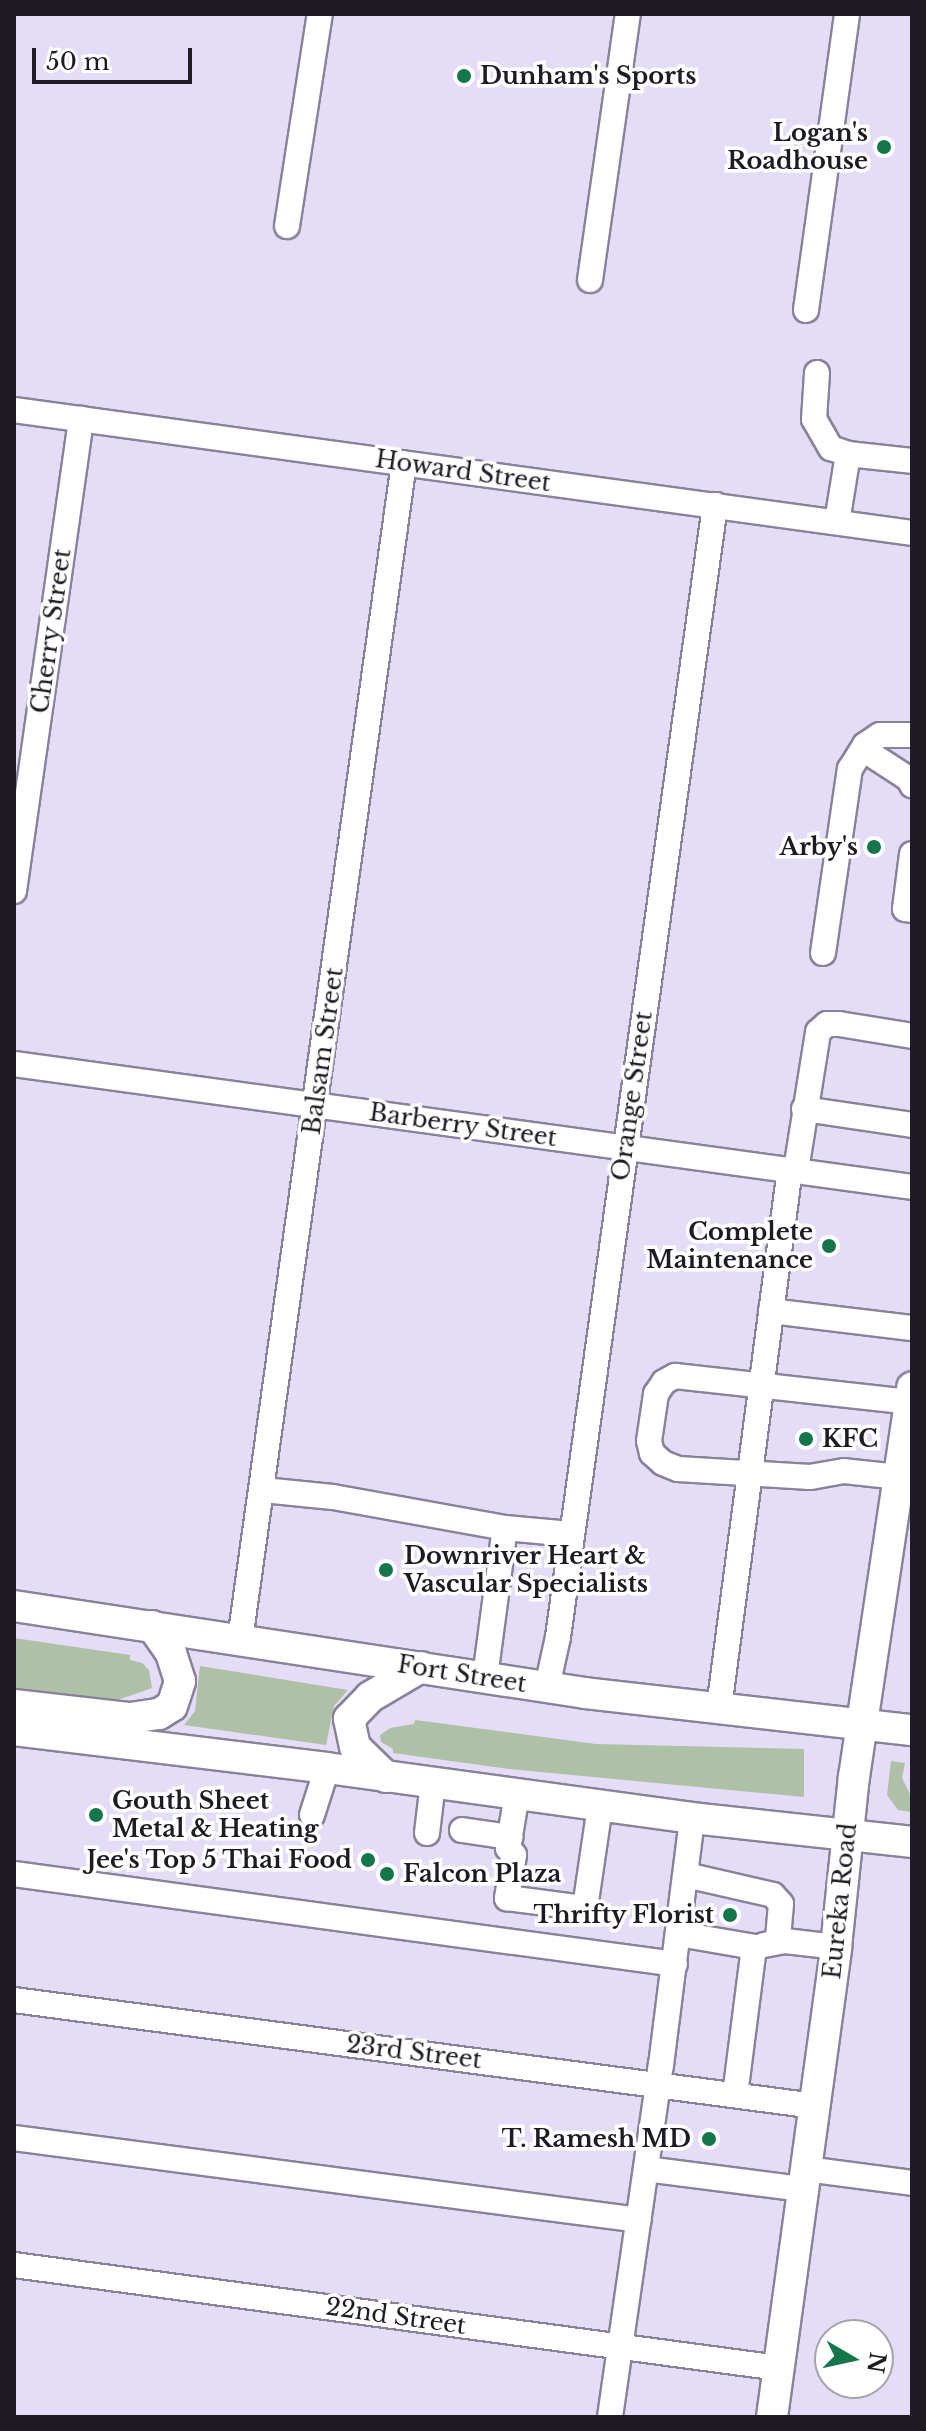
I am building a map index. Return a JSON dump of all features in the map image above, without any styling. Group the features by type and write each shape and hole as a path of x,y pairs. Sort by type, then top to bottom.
{"main road":[{"name":"Eureka Road","path":"772,2417 836,1947 862,1724 903,1522 899,1477 908,1444 911,1394"},
{"name":"Fort Street","path":"14,1606 547,1687 912,1730"},
{"path":"14,1705 130,1718 159,1714 172,1706 180,1681 171,1653 152,1626"},
{"path":"386,1777 355,1747 349,1719 370,1697 421,1667"},
{"path":"14,1730 327,1768 692,1818 912,1842"}],"street":[{"path":"287,226 320,14"},
{"path":"590,280 628,14"},
{"path":"806,310 847,15"},
{"path":"817,373 814,419 831,448 848,454 912,461"},
{"name":"Howard Street","path":"14,410 912,533"},
{"name":"Cherry Street","path":"14,891 81,419"},
{"path":"837,522 848,454"},
{"name":"Balsam Street","path":"240,1640 404,463"},
{"name":"Orange Street","path":"547,1687 715,505"},
{"path":"823,953 850,769 865,745 880,735 912,735"},
{"path":"835,873 847,853 860,774 872,755 891,745 906,747 912,752"},
{"path":"872,755 909,779 912,785"},
{"path":"912,854 905,909 912,910"},
{"path":"719,1708 771,1311 814,1045 818,1032 827,1024 912,1036"},
{"name":"Barberry Street","path":"14,1064 912,1187"},
{"path":"804,1109 912,1125"},
{"path":"771,1311 912,1328"},
{"path":"899,1477 844,1471 810,1477 678,1469 663,1463 652,1453 649,1441 656,1394 664,1382 675,1376 761,1385 911,1394"},
{"path":"263,1490 333,1497 505,1528 571,1534"},
{"path":"485,1677 505,1528"},
{"path":"312,1815 327,1768"},
{"path":"427,1833 433,1783"},
{"path":"517,1794 508,1848 514,1855 507,1898 585,1908 600,1806"},
{"path":"610,2417 659,2084 692,1818"},
{"path":"462,1830 510,1837"},
{"path":"14,1874 675,1964"},
{"path":"686,1875 773,1895 781,1904 778,1941"},
{"path":"679,1934 754,1947 778,1941 836,1947"},
{"path":"735,2095 754,1947"},
{"name":"23rd Street","path":"14,2000 815,2106"},
{"path":"14,2138 639,2220"},
{"path":"646,2169 912,2183"},
{"name":"22nd Street","path":"14,2265 779,2368"}],"green space":[{"path":"14,1638 130,1655 130,1660 142,1663 149,1670 152,1688 115,1701 14,1694"},
{"path":"200,1666 348,1690 334,1706 326,1745 184,1725 195,1711"},
{"path":"415,1720 596,1744 804,1749 804,1797 509,1769 393,1753 393,1749 381,1742 380,1735 390,1728 414,1724"},
{"path":"891,1761 905,1763 902,1778 912,1798 910,1812 898,1810 887,1795"}],"place":[{"name":"Dunham's Sports","path":"464,76"},
{"name":"Logan's Roadhouse","path":"884,147"},
{"name":"Arby's","path":"874,847"},
{"name":"Complete Maintenance","path":"829,1246"},
{"name":"KFC","path":"806,1439"},
{"name":"Downriver Heart & Vascular Specialists","path":"386,1570"},
{"name":"Gouth Sheet Metal & Heating","path":"96,1815"},
{"name":"Jee's Top 5 Thai Food","path":"368,1860"},
{"name":"Falcon Plaza","path":"387,1874"},
{"name":"Thrifty Florist","path":"730,1915"},
{"name":"T. Ramesh MD","path":"709,2139"}]}
